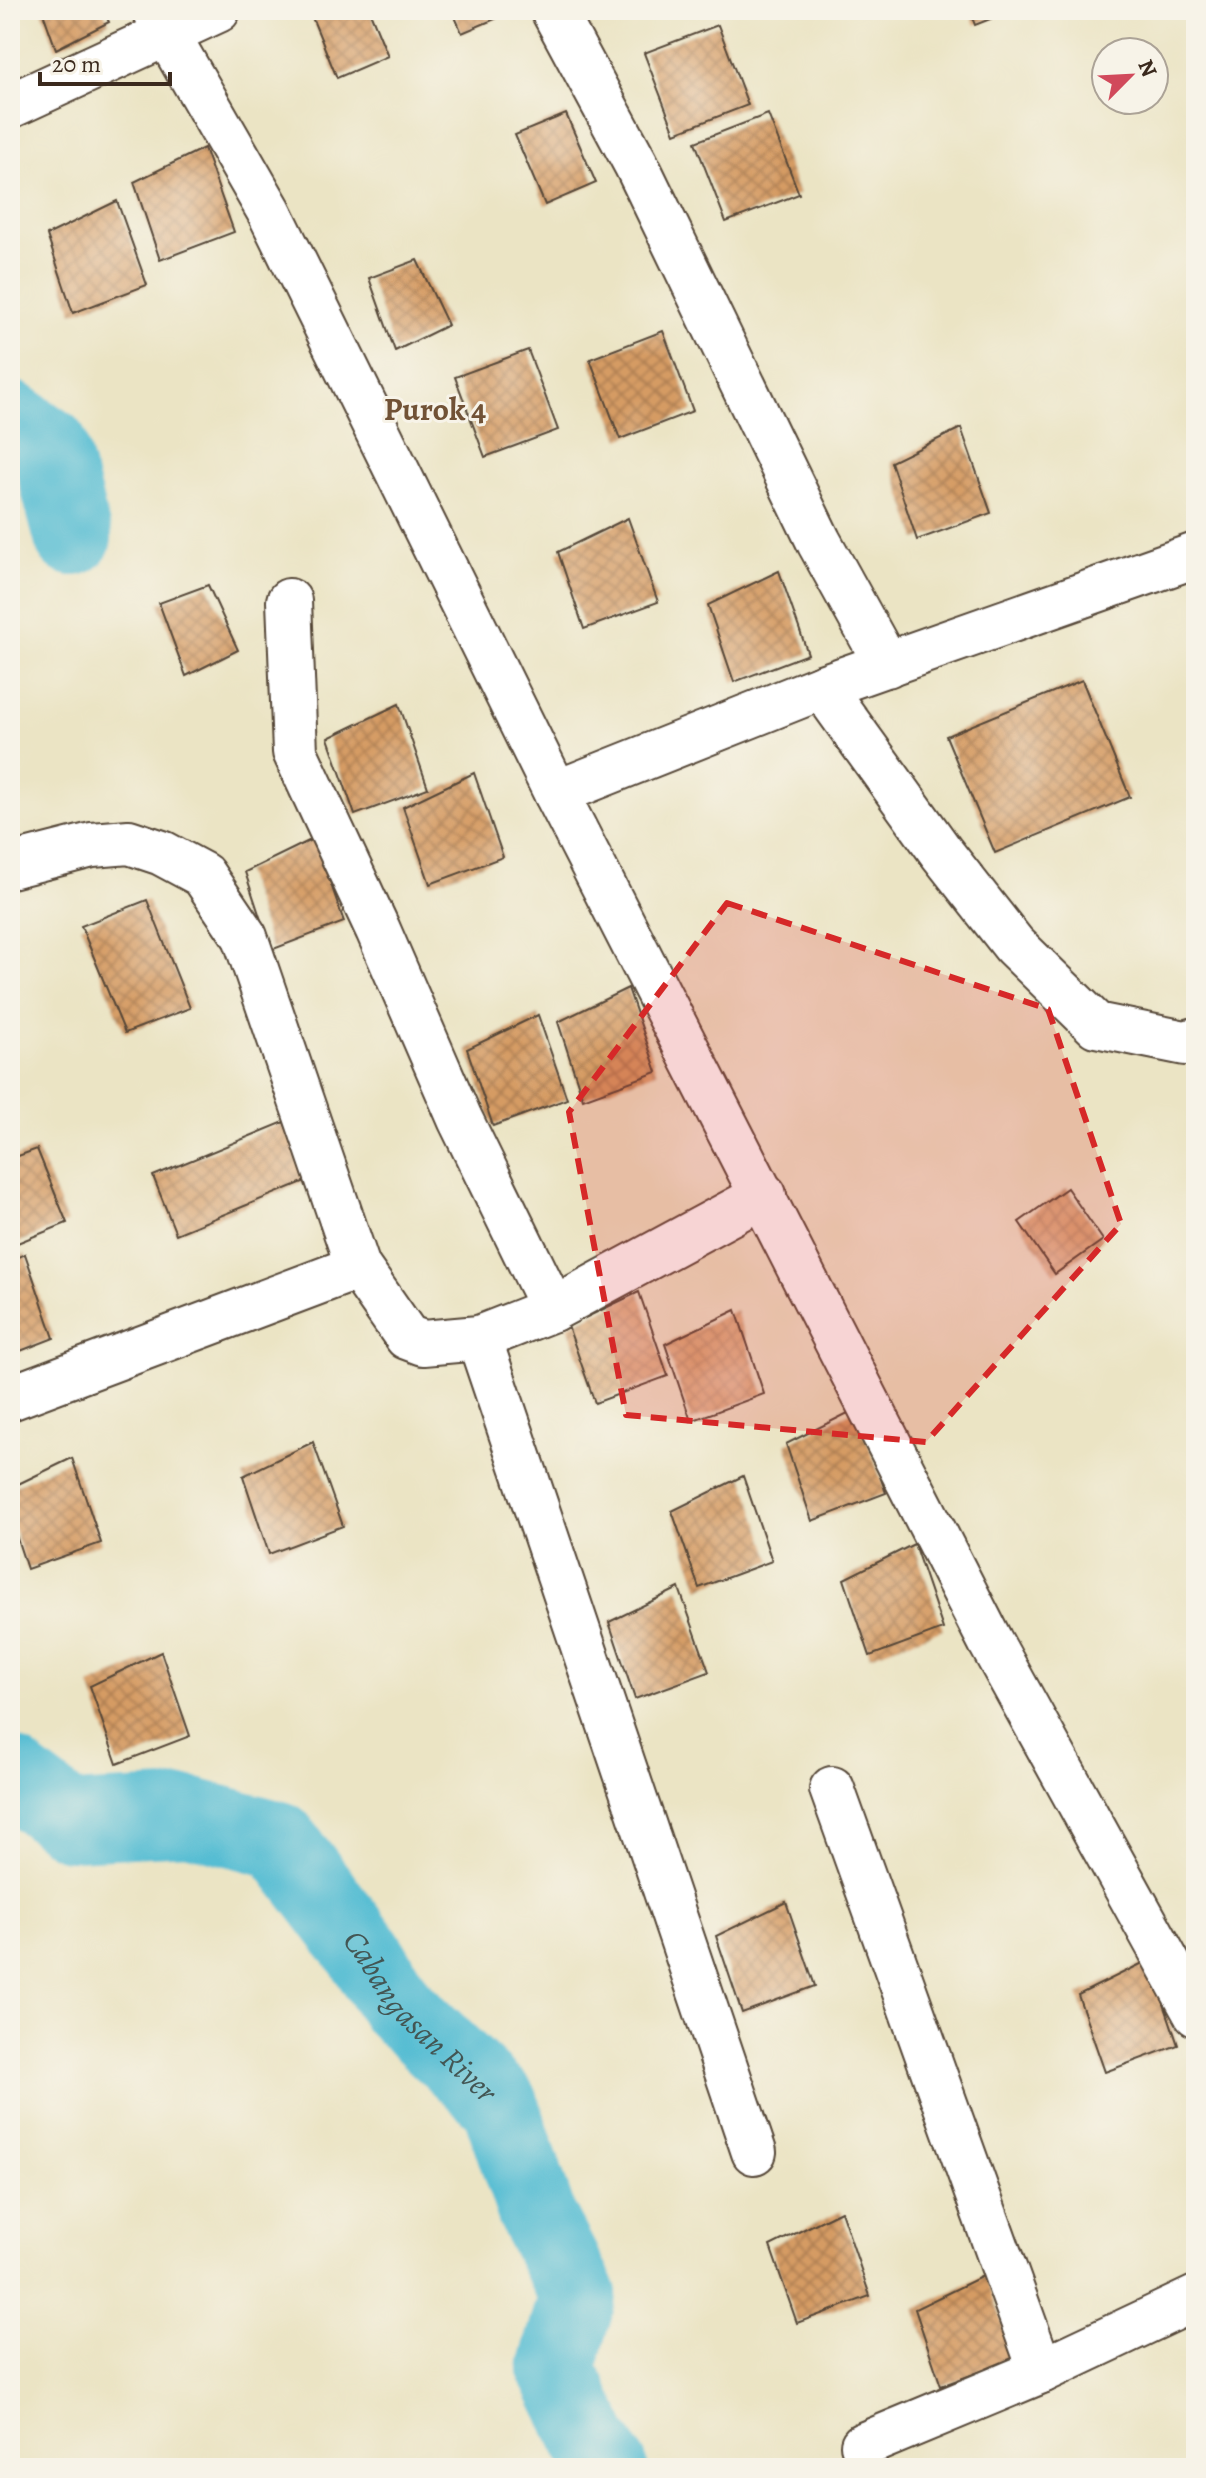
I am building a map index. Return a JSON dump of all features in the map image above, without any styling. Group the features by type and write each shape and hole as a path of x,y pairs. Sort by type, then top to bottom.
{"street":[{"path":"10,106 161,22 218,10"},
{"path":"553,10 636,164 819,542 887,665"},
{"path":"161,22 269,211 556,793 990,1641 1196,2014"},
{"path":"556,793 822,687 1196,555"},
{"path":"289,601 295,752 378,930 460,1119 553,1309"},
{"path":"822,687 941,852 1014,945 1096,1025 1185,1043 1196,1040"},
{"path":"10,866 92,845 129,842 162,853 203,875 245,937 358,1267 407,1337 423,1343 479,1338 553,1309 764,1195"},
{"path":"10,1398 358,1267"},
{"path":"479,1338 754,2152"},
{"path":"832,1789 1041,2371"},
{"path":"863,2445 1041,2371 1196,2298"}],"highlighted area":[{"path":"727,903 1048,1009 1121,1224 926,1442 626,1415 569,1112"}],"building":[{"path":"42,10 103,10 109,22 56,49"},
{"path":"309,10 369,10 388,56 337,78"},
{"path":"452,10 516,10 462,33"},
{"path":"969,10 1013,10 975,25"},
{"path":"718,25 748,105 675,133 644,53"},
{"path":"566,114 596,183 545,205 515,135"},
{"path":"768,114 799,194 726,222 695,142"},
{"path":"204,148 234,232 160,260 134,182"},
{"path":"117,201 147,285 73,313 47,235"},
{"path":"417,260 448,325 395,351 369,278"},
{"path":"663,331 693,411 620,439 590,359"},
{"path":"528,350 558,430 485,457 455,377"},
{"path":"961,428 991,513 917,540 891,462"},
{"path":"628,518 658,602 584,629 558,552"},
{"path":"779,571 808,654 734,682 708,605"},
{"path":"208,585 238,650 186,676 159,603"},
{"path":"1082,680 1130,797 995,853 946,736"},
{"path":"399,704 428,788 355,815 328,738"},
{"path":"474,773 503,857 430,884 403,807"},
{"path":"315,838 344,922 271,950 245,872"},
{"path":"147,900 190,1008 125,1033 81,926"},
{"path":"628,988 657,1072 583,1099 558,1022"},
{"path":"538,1015 567,1099 493,1126 467,1049"},
{"path":"284,1122 308,1180 176,1234 153,1176"},
{"path":"37,1149 67,1223 10,1246 10,1159"},
{"path":"1067,1188 1103,1240 1055,1274 1019,1222"},
{"path":"25,1254 54,1338 10,1355 10,1261"},
{"path":"639,1292 668,1376 595,1403 568,1326"},
{"path":"736,1310 764,1394 691,1421 665,1344"},
{"path":"856,1409 886,1493 812,1521 786,1444"},
{"path":"313,1442 343,1526 269,1554 243,1476"},
{"path":"72,1458 101,1543 27,1569 10,1517 10,1488"},
{"path":"743,1476 772,1561 699,1588 672,1511"},
{"path":"914,1544 943,1629 870,1656 844,1579"},
{"path":"679,1588 709,1672 635,1699 609,1622"},
{"path":"161,1652 190,1736 117,1764 90,1686"},
{"path":"786,1902 815,1986 742,2013 716,1936"},
{"path":"1149,1960 1178,2045 1105,2072 1078,1995"},
{"path":"841,2211 870,2296 797,2323 770,2246"},
{"path":"985,2275 1015,2359 941,2386 915,2309"}],"waterway":[{"name":"Cabangasan River","path":"10,419 49,446 73,537"},
{"name":"Cabangasan River","path":"10,1776 71,1822 189,1816 279,1840 365,1953 397,2006 500,2104 538,2218 578,2295 557,2369 594,2445 609,2468"}],"district":[{"name":"Purok 4","path":"435,409"}]}
